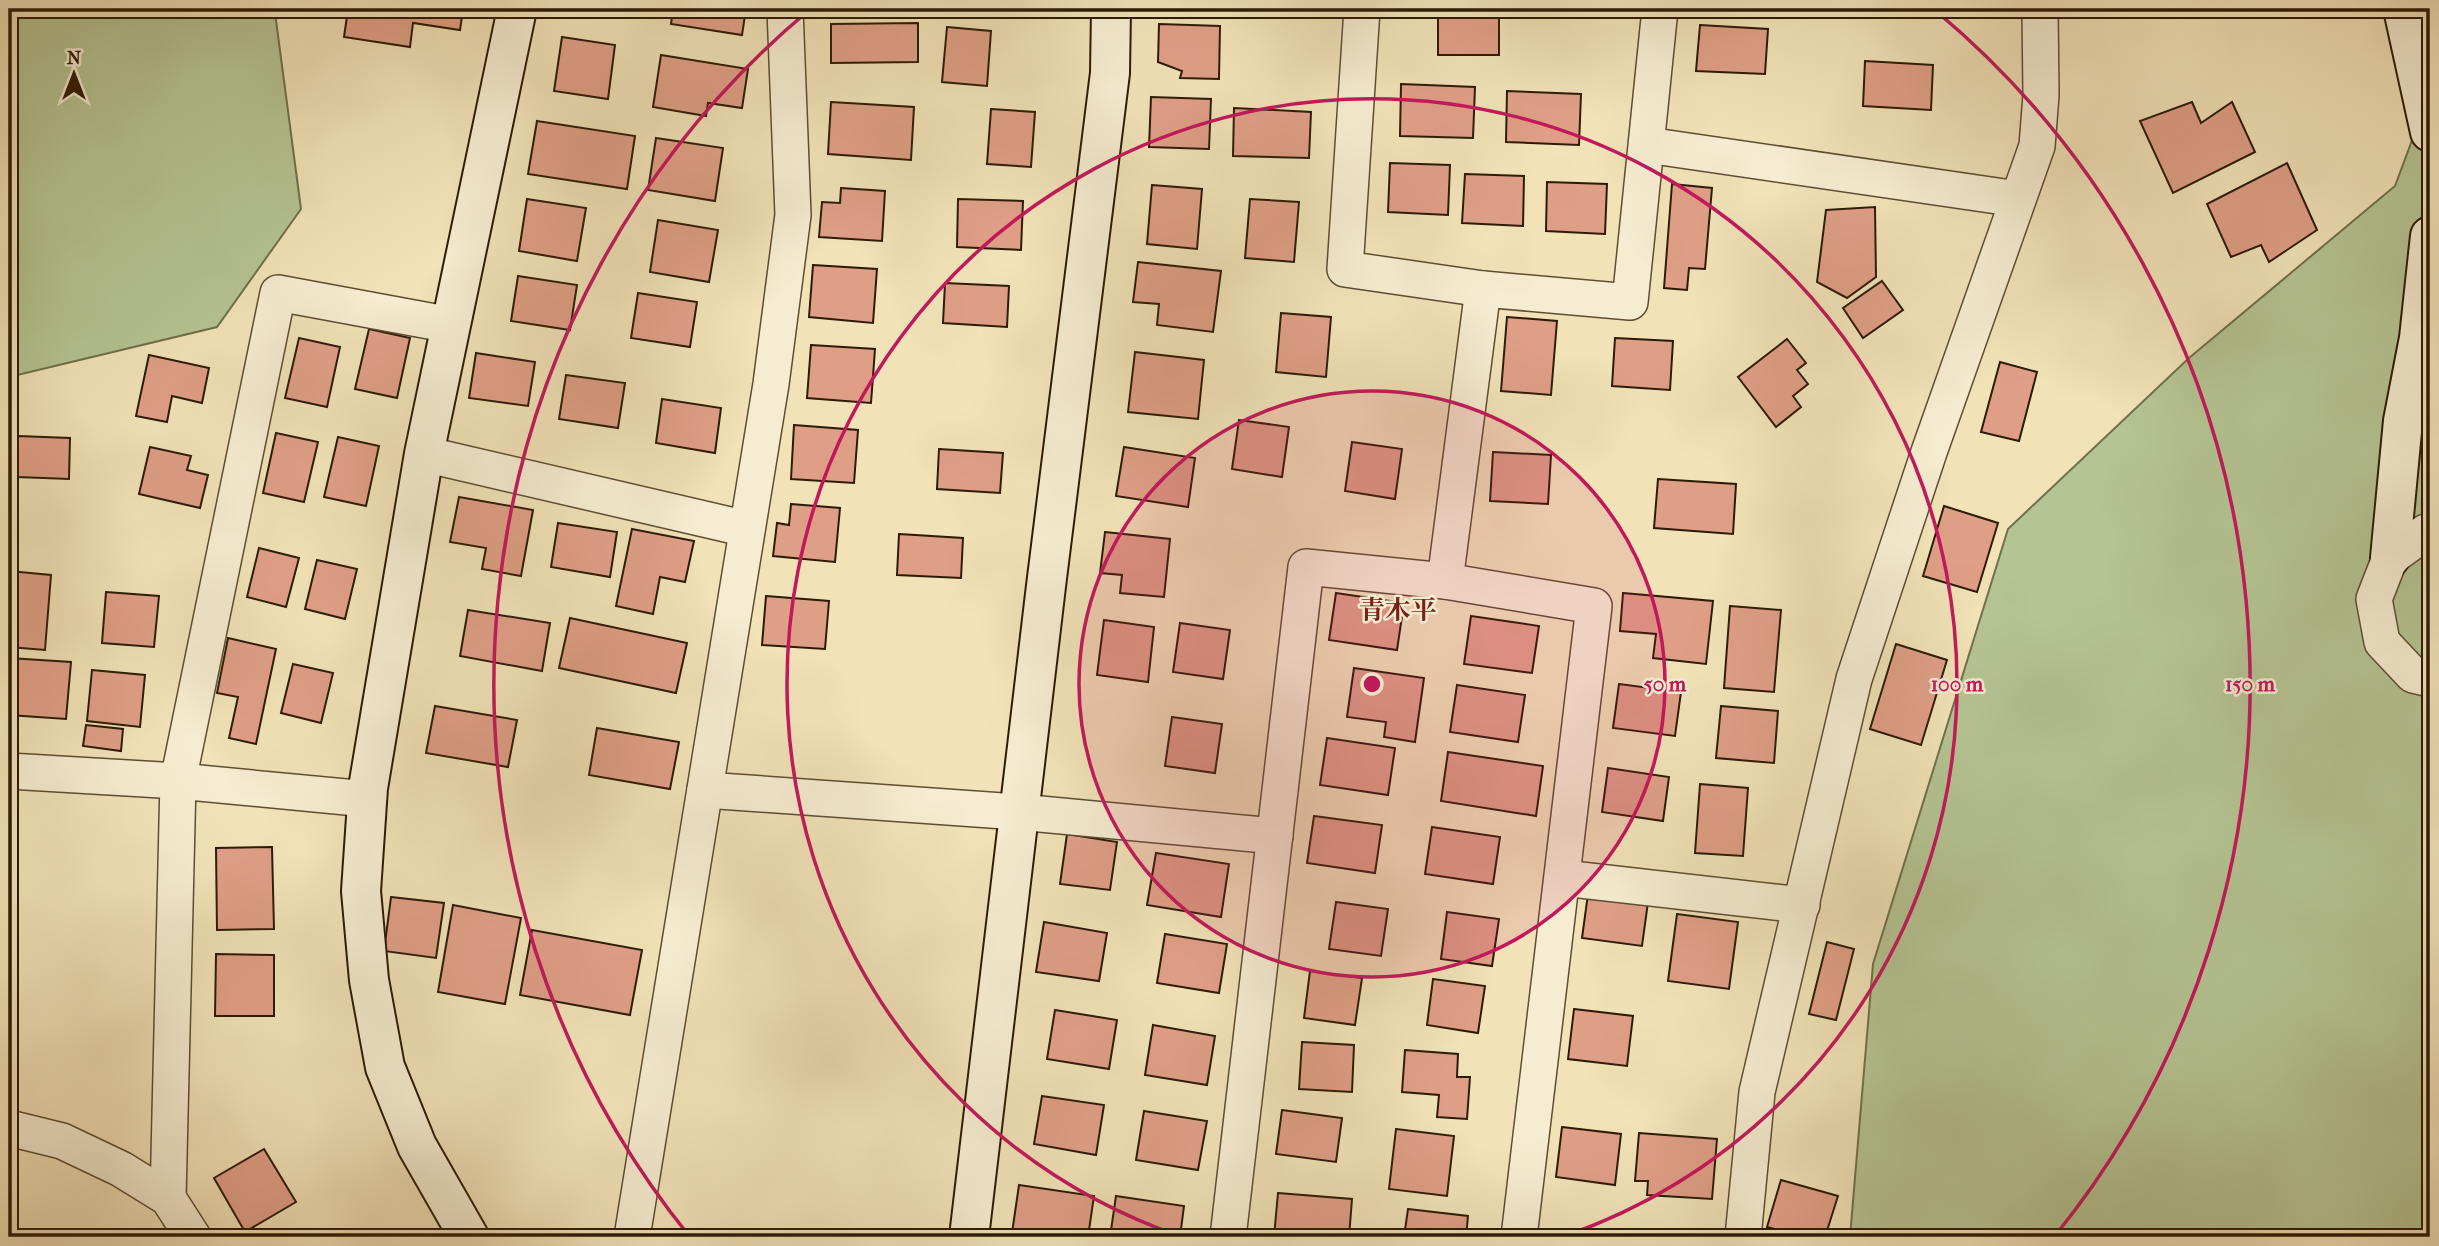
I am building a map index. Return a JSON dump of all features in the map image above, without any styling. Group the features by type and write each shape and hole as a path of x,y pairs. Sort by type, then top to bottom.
{"street":[{"path":"469,1237 417,1146 385,1067 369,980 360,891 367,799 424,454 517,9"},
{"path":"632,1237 771,384 793,215 785,9"},
{"path":"969,1237 1110,73 1111,9"},
{"path":"1362,9 1345,269 1483,289 1630,302 1660,9"},
{"path":"1743,1237 1757,1092 1854,679 1929,452 2037,146 2041,95 2040,9"},
{"path":"2403,9 2430,132"},
{"path":"1647,145 2018,199"},
{"path":"2430,236 2419,338 2403,421 2390,558 2374,599 2382,642 2413,675 2430,679"},
{"path":"1445,581 1483,289"},
{"path":"168,1198 178,780 278,293 451,325"},
{"path":"424,454 747,529"},
{"path":"2390,558 2426,532 2430,532"},
{"path":"1228,1237 1306,568 1445,581 1594,606 1519,1237"},
{"path":"9,771 178,780 367,799"},
{"path":"705,790 1019,812 1275,836"},
{"path":"1563,878 1802,905"},
{"path":"9,1128 62,1141 121,1169 168,1198 193,1237"}],"green space":[{"path":"9,9 280,9 275,13 301,209 217,327 9,377"},
{"path":"2430,92 2430,1237 1850,1237 1873,964 2008,529 2189,358 2395,186"}],"building":[{"path":"348,9 463,9 460,30 413,23 410,47 344,37"},
{"path":"673,9 746,9 742,35 671,24"},
{"path":"1438,9 1499,9 1499,55 1438,55"},
{"path":"918,23 918,62 831,63 831,24"},
{"path":"1159,24 1220,26 1219,79 1180,78 1182,71 1158,62"},
{"path":"1700,25 1768,29 1765,74 1696,71"},
{"path":"947,27 991,31 987,86 942,82"},
{"path":"562,37 615,45 608,99 554,91"},
{"path":"661,55 748,69 742,108 708,103 706,116 653,107"},
{"path":"1865,61 1933,65 1931,110 1863,106"},
{"path":"1401,84 1475,87 1473,138 1400,136"},
{"path":"1507,91 1581,94 1579,145 1506,142"},
{"path":"1151,97 1211,99 1209,149 1149,147"},
{"path":"831,102 914,107 911,160 828,154"},
{"path":"2192,102 2201,123 2232,102 2255,152 2173,193 2140,121"},
{"path":"1234,108 1311,112 1309,158 1233,156"},
{"path":"991,109 1035,112 1031,167 987,164"},
{"path":"537,121 635,136 627,189 528,174"},
{"path":"656,138 723,148 715,201 648,190"},
{"path":"1390,163 1450,165 1448,215 1388,212"},
{"path":"2287,163 2317,230 2269,262 2261,245 2231,257 2207,204"},
{"path":"1465,174 1524,176 1523,226 1462,223"},
{"path":"1547,182 1607,184 1605,234 1546,231"},
{"path":"1672,184 1712,188 1705,269 1689,268 1687,290 1664,288"},
{"path":"1152,185 1202,189 1197,249 1147,244"},
{"path":"841,188 885,191 882,241 819,237 822,202 840,203"},
{"path":"527,199 586,208 577,261 519,251"},
{"path":"958,199 1023,201 1021,250 957,247"},
{"path":"1250,199 1299,202 1294,262 1245,258"},
{"path":"1875,207 1876,277 1847,298 1817,282 1826,210"},
{"path":"658,220 718,230 709,282 650,272"},
{"path":"1138,262 1221,271 1213,332 1157,325 1159,304 1133,302"},
{"path":"813,265 877,269 873,323 809,317"},
{"path":"518,276 577,285 570,330 511,321"},
{"path":"1882,281 1903,310 1863,338 1843,308"},
{"path":"945,283 1009,286 1007,327 943,323"},
{"path":"638,293 697,302 690,347 631,338"},
{"path":"1281,313 1331,317 1326,377 1276,372"},
{"path":"1507,317 1557,321 1551,395 1501,391"},
{"path":"369,329 410,338 397,398 355,389"},
{"path":"299,338 340,347 327,407 285,398"},
{"path":"1615,338 1673,341 1670,390 1612,386"},
{"path":"1787,339 1806,363 1797,370 1808,384 1793,396 1801,407 1776,427 1738,377"},
{"path":"811,345 875,349 871,403 807,398"},
{"path":"1135,352 1204,360 1198,419 1128,412"},
{"path":"476,353 535,362 528,406 469,398"},
{"path":"149,355 209,368 202,403 172,396 167,422 136,416"},
{"path":"2000,362 2037,372 2019,441 1981,432"},
{"path":"566,375 625,383 618,428 559,419"},
{"path":"662,399 721,408 715,453 656,443"},
{"path":"1239,420 1289,427 1282,477 1232,469"},
{"path":"794,425 858,430 854,483 791,479"},
{"path":"276,433 318,442 304,502 263,493"},
{"path":"18,436 70,438 69,479 17,477"},
{"path":"338,437 379,446 366,506 324,497"},
{"path":"1352,442 1402,449 1395,499 1345,491"},
{"path":"150,447 191,456 187,470 208,475 200,508 139,494"},
{"path":"1124,447 1195,458 1188,507 1116,496"},
{"path":"939,449 1003,453 1000,493 937,489"},
{"path":"1493,452 1551,455 1548,504 1490,501"},
{"path":"1658,479 1736,484 1733,534 1654,528"},
{"path":"459,497 533,510 521,576 482,569 486,548 450,542"},
{"path":"791,504 840,508 835,562 773,556 777,523 789,525"},
{"path":"1944,506 1998,523 1977,592 1923,576"},
{"path":"558,523 617,532 610,577 551,567"},
{"path":"632,529 694,541 685,582 660,577 653,614 616,606"},
{"path":"1105,532 1170,539 1164,597 1120,593 1122,575 1100,573"},
{"path":"899,534 963,538 961,578 897,575"},
{"path":"259,548 299,558 286,607 247,597"},
{"path":"317,560 357,569 345,619 305,609"},
{"path":"9,571 51,575 45,650 9,647"},
{"path":"106,592 159,596 154,647 102,643"},
{"path":"1336,593 1404,603 1397,650 1329,640"},
{"path":"1623,593 1713,601 1706,664 1653,658 1656,634 1620,631"},
{"path":"766,596 829,601 825,649 762,645"},
{"path":"1730,606 1781,610 1774,692 1724,688"},
{"path":"468,610 550,623 542,671 460,656"},
{"path":"1471,616 1539,626 1532,673 1464,664"},
{"path":"570,618 687,643 676,693 559,668"},
{"path":"1104,620 1154,627 1148,682 1097,675"},
{"path":"1180,623 1230,630 1223,679 1173,672"},
{"path":"228,638 276,649 256,744 229,738 238,697 217,693"},
{"path":"1896,644 1947,660 1921,745 1870,729"},
{"path":"9,658 71,662 66,719 9,715"},
{"path":"293,664 333,673 321,723 281,713"},
{"path":"1354,668 1424,678 1415,742 1384,737 1386,722 1347,717"},
{"path":"92,670 145,675 140,727 87,721"},
{"path":"1619,684 1681,692 1675,736 1613,728"},
{"path":"1457,685 1525,695 1518,742 1450,732"},
{"path":"435,706 517,720 508,767 426,753"},
{"path":"1721,706 1778,711 1774,763 1716,758"},
{"path":"1172,717 1222,724 1215,773 1165,766"},
{"path":"86,725 123,729 121,751 83,746"},
{"path":"597,728 679,742 670,789 589,775"},
{"path":"1327,738 1395,748 1388,795 1320,785"},
{"path":"1448,752 1543,766 1536,816 1441,801"},
{"path":"1608,768 1669,777 1663,821 1602,812"},
{"path":"1700,784 1748,788 1743,856 1695,853"},
{"path":"1314,816 1382,825 1375,873 1307,863"},
{"path":"1432,827 1500,837 1493,884 1425,874"},
{"path":"9,830 14,831 10,894 9,893"},
{"path":"1067,834 1117,842 1110,890 1060,884"},
{"path":"272,847 274,929 217,930 216,848"},
{"path":"1156,853 1229,864 1221,917 1147,905"},
{"path":"1588,894 1648,902 1642,946 1582,938"},
{"path":"391,897 444,903 436,958 384,951"},
{"path":"1336,902 1388,909 1381,956 1329,949"},
{"path":"453,905 521,918 505,1004 438,992"},
{"path":"1447,912 1499,919 1492,966 1441,959"},
{"path":"1677,914 1738,922 1729,989 1668,981"},
{"path":"1044,922 1107,933 1099,981 1036,972"},
{"path":"532,930 642,950 630,1015 520,995"},
{"path":"1165,934 1227,944 1219,993 1157,983"},
{"path":"1827,942 1854,949 1836,1020 1809,1014"},
{"path":"216,954 274,955 274,1016 215,1016"},
{"path":"1310,971 1362,978 1355,1025 1304,1018"},
{"path":"1433,979 1485,986 1478,1033 1427,1025"},
{"path":"1574,1009 1633,1016 1627,1066 1568,1059"},
{"path":"1055,1010 1117,1020 1109,1069 1047,1059"},
{"path":"1153,1025 1215,1036 1207,1085 1145,1075"},
{"path":"1302,1042 1354,1045 1352,1092 1299,1089"},
{"path":"1405,1050 1458,1054 1457,1077 1470,1077 1467,1119 1437,1117 1439,1095 1402,1092"},
{"path":"1042,1096 1104,1105 1096,1155 1034,1144"},
{"path":"1282,1110 1342,1118 1336,1162 1276,1154"},
{"path":"1144,1111 1207,1121 1198,1170 1136,1160"},
{"path":"1562,1127 1621,1134 1615,1185 1556,1177"},
{"path":"1396,1129 1454,1136 1447,1196 1389,1189"},
{"path":"1639,1133 1717,1139 1712,1199 1647,1195 1648,1181 1635,1181"},
{"path":"264,1149 296,1202 245,1232 214,1178"},
{"path":"1781,1180 1838,1196 1825,1237 1803,1237 1767,1227"},
{"path":"1019,1185 1094,1196 1088,1237 1043,1237 1012,1233"},
{"path":"1278,1193 1352,1199 1349,1237 1274,1237"},
{"path":"1116,1196 1184,1206 1180,1237 1110,1237"},
{"path":"1408,1209 1468,1216 1466,1237 1404,1237"}],"district":[{"name":"青木平","path":"1398,610"}]}
